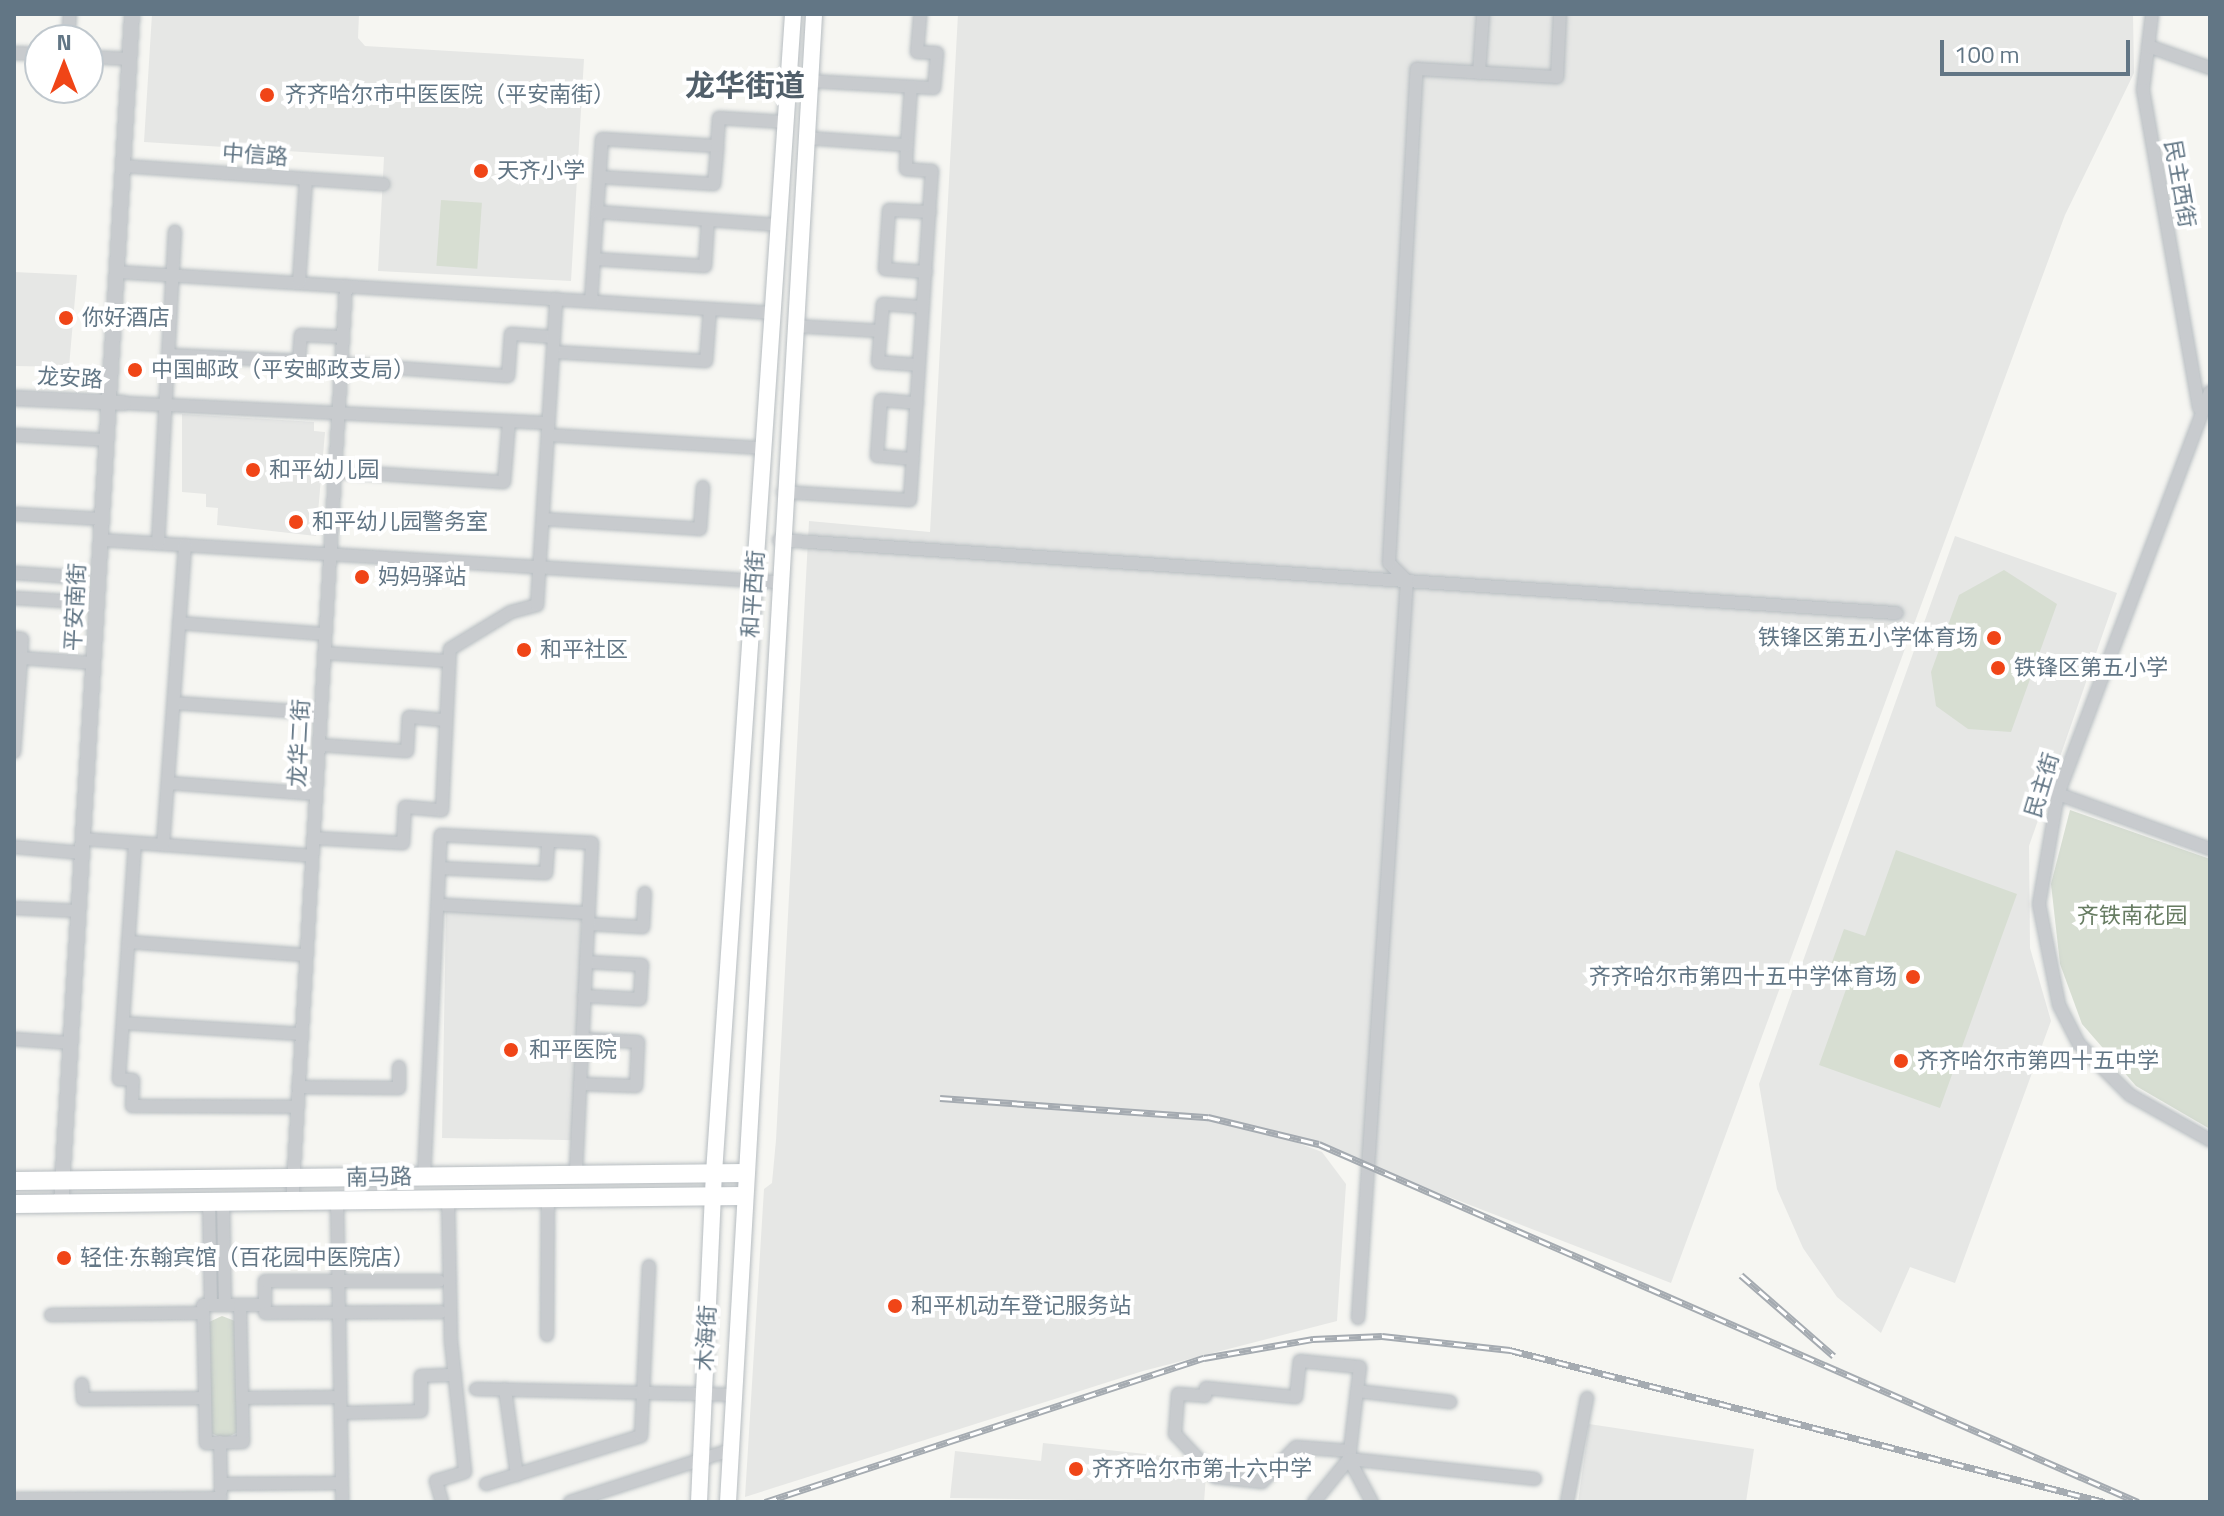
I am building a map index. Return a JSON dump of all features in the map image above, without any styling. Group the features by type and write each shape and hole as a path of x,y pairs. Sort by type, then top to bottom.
{"main road":[{"name":"和平西街","path":"714,1173 793,14"},
{"name":"和平西街","path":"745,1173 776,582 814,14"},
{"name":"木海街","path":"699,1502 714,1173"},
{"name":"南马路","path":"14,1181 745,1173"},
{"name":"木海街","path":"728,1502 731,1395 745,1173"},
{"name":"南马路","path":"14,1204 743,1196"}],"street":[{"name":"平安南街","path":"61,1203 107,440 117,403 117,272 132,14"},
{"path":"809,81 934,88 937,53 917,52 920,14"},
{"path":"1479,73 1483,14"},
{"path":"1358,1318 1407,581 1389,563 1417,69 1557,77 1560,14"},
{"name":"民主西街","path":"2152,14 2143,90 2199,408"},
{"path":"2148,46 2210,68"},
{"path":"104,58 130,59"},
{"path":"783,492 910,500 932,171 906,169 911,87"},
{"path":"600,177 714,184 719,118 785,122"},
{"path":"806,138 907,145"},
{"path":"591,301 602,139 717,146"},
{"name":"中信路","path":"123,166 383,184"},
{"path":"299,282 306,179"},
{"path":"926,272 885,269 889,210 930,212"},
{"path":"597,212 778,225"},
{"path":"594,259 705,266 708,220"},
{"path":"158,543 175,231"},
{"path":"117,272 773,313"},
{"name":"龙华二街","path":"292,1202 346,286"},
{"path":"313,838 403,843 405,807 442,810 450,649 511,612 537,605 556,299"},
{"path":"919,365 878,362 883,304 923,307"},
{"path":"553,352 706,361 710,309"},
{"path":"794,326 881,331"},
{"path":"341,364 508,376 511,334 554,337"},
{"path":"169,355 299,361 301,335 343,337"},
{"name":"民主街","path":"2210,392 2199,408 2058,794 2039,904 2059,1005 2101,1070 2170,1122 2210,1140"},
{"name":"龙安路","path":"14,398 117,403"},
{"path":"913,459 877,456 881,400 917,403"},
{"path":"117,403 509,421 548,429 763,448"},
{"path":"335,471 504,482 509,421"},
{"path":"14,435 107,440"},
{"path":"543,519 700,529 703,487"},
{"path":"14,514 102,519"},
{"path":"101,540 776,582"},
{"path":"779,540 1897,613"},
{"path":"163,845 185,545"},
{"path":"14,573 73,577"},
{"path":"14,598 65,601"},
{"path":"179,623 325,634"},
{"path":"14,638 22,639 16,684 14,752"},
{"path":"324,653 449,661"},
{"path":"21,658 93,663"},
{"path":"174,703 321,713"},
{"path":"319,745 407,751 409,717 446,720"},
{"path":"168,783 316,794"},
{"path":"2058,794 2210,849"},
{"path":"424,1177 441,835 592,843 576,1175"},
{"path":"439,868 546,873 548,841"},
{"path":"135,843 119,1079 133,1080 132,1106 297,1107"},
{"path":"14,847 135,843 312,856"},
{"path":"445,905 643,927 645,893"},
{"path":"14,908 78,911"},
{"path":"128,942 306,955"},
{"path":"584,996 640,999 642,965 586,962"},
{"path":"123,1023 302,1034"},
{"path":"14,1039 71,1043"},
{"path":"580,1084 636,1086 637,1071 638,1042 583,1039"},
{"path":"298,1087 399,1088 399,1067"},
{"path":"547,1335 548,1199"},
{"path":"442,1502 436,1481 465,1472 455,1375 448,1200"},
{"path":"337,1201 342,1502"},
{"path":"216,1202 225,1305"},
{"path":"216,1202 207,1309 206,1443 243,1442 240,1309"},
{"path":"486,1484 641,1436 649,1266"},
{"path":"265,1309 265,1281 439,1281"},
{"path":"51,1315 207,1309 225,1305 240,1309 441,1312"},
{"path":"1314,1502 1349,1455 1360,1367 1300,1361 1296,1397 1206,1388 1205,1396 1178,1394 1175,1434 1215,1477 1262,1482 1296,1447 1349,1455 1535,1479"},
{"path":"341,1413 421,1411 421,1376 455,1375"},
{"path":"82,1384 83,1399 205,1398"},
{"path":"476,1389 731,1395"},
{"path":"505,1389 517,1475"},
{"path":"1357,1391 1450,1402"},
{"path":"242,1398 340,1397"},
{"path":"1567,1502 1587,1398"},
{"path":"220,1442 221,1495"},
{"path":"570,1502 730,1450"},
{"path":"1349,1455 1372,1502"},
{"path":"14,1499 221,1495 342,1483"}],"shaded area":[{"path":"152,14 359,14 358,38 365,46 584,59 571,281 378,271 384,157 144,142"},
{"path":"958,14 2133,14 2134,73 2065,215 1671,1283 1318,1146 1247,1124 1322,1152 1346,1184 1337,1321 1143,1371 745,1497 764,1189 772,1183 776,1140 809,521 930,532"},
{"path":"14,272 77,275 69,367 14,366"},
{"name":"和平幼儿园","path":"182,414 314,422 314,431 325,432 316,536 217,525 218,508 206,507 206,494 182,492"},
{"name":"齐齐哈尔市第四十五中学","path":"1955,536 2117,593 2029,846 2030,948 2051,1021 1955,1283 1910,1267 1881,1333 1837,1297 1803,1248 1777,1189 1759,1084"},
{"name":"和平医院","path":"446,911 581,913 577,1140 442,1138"},
{"path":"1589,1424 1754,1449 1746,1502 1578,1502"},
{"name":"齐齐哈尔市第十六中学","path":"1043,1443 1192,1459 1206,1476 1204,1502 950,1498 955,1451 1041,1461"}],"green space":[{"path":"441,200 482,203 477,269 436,266"},
{"name":"铁锋区第五小学体育场","path":"2004,570 2057,604 2011,732 1968,729 1936,706 1931,672 1959,595"},
{"name":"齐铁南花园","path":"2070,810 2210,859 2210,1129 2136,1086 2082,1024 2060,964 2051,884"},
{"name":"齐齐哈尔市第四十五中学体育场","path":"1896,850 2017,894 1940,1108 1819,1065 1849,981 1828,973 1844,929 1865,936"},
{"path":"222,1316 235,1321 238,1432 224,1439 211,1433 209,1322"}],"railway":[{"path":"940,1098 1208,1117 1319,1144 2138,1502"},
{"path":"1741,1275 1834,1356"},
{"path":"765,1502 1204,1358 1313,1339 1382,1336 1510,1350 2104,1502"}],"place":[{"name":"齐齐哈尔市中医医院（平安南街）","path":"267,95"},
{"name":"天齐小学","path":"481,171"},
{"name":"你好酒店","path":"66,318"},
{"name":"中国邮政（平安邮政支局）","path":"135,370"},
{"name":"和平幼儿园","path":"253,470"},
{"name":"和平幼儿园警务室","path":"296,522"},
{"name":"妈妈驿站","path":"362,577"},
{"name":"铁锋区第五小学体育场","path":"1994,638"},
{"name":"和平社区","path":"524,650"},
{"name":"铁锋区第五小学","path":"1998,668"},
{"name":"齐齐哈尔市第四十五中学体育场","path":"1913,977"},
{"name":"和平医院","path":"511,1050"},
{"name":"齐齐哈尔市第四十五中学","path":"1901,1061"},
{"name":"轻住·东翰宾馆（百花园中医院店）","path":"64,1258"},
{"name":"和平机动车登记服务站","path":"895,1306"},
{"name":"齐齐哈尔市第十六中学","path":"1076,1469"}],"district":[{"name":"龙华街道","path":"745,85"}]}
